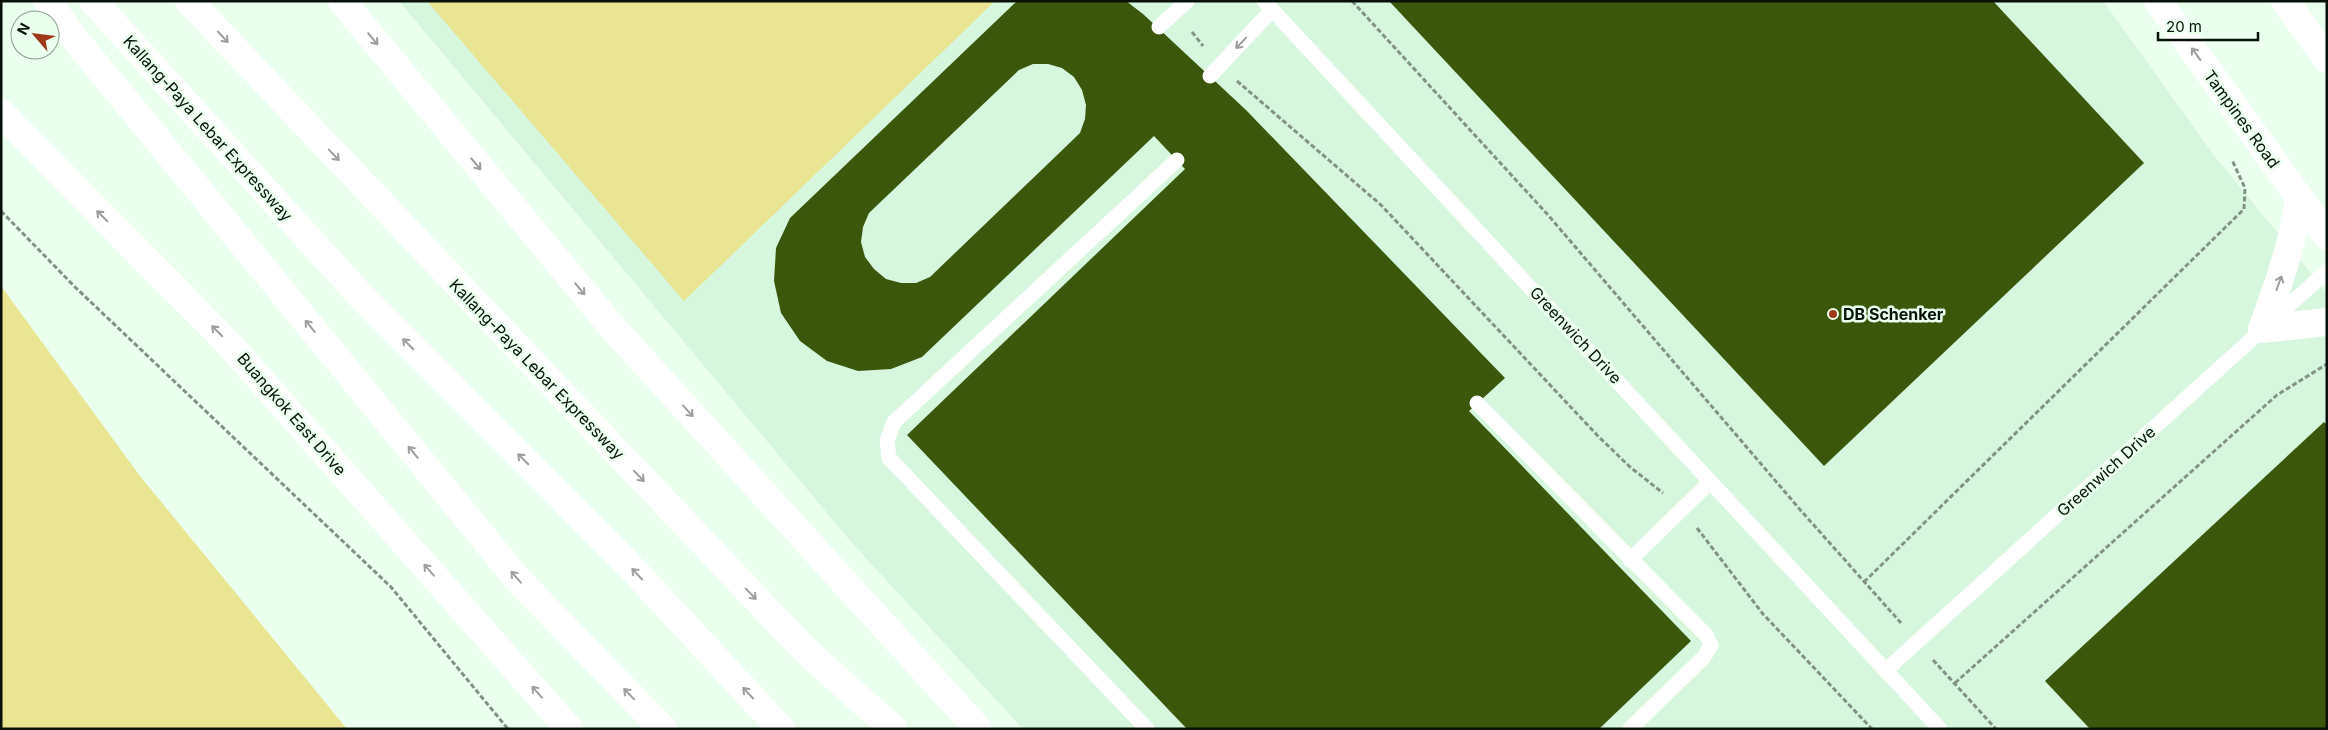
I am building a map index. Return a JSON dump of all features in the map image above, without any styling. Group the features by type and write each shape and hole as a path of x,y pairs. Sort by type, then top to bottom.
{"main road":[{"path":"47,1 75,39 519,581 663,729"},
{"name":"Kallang-Paya Lebar Expressway","path":"93,1 359,294 628,564 781,729"},
{"name":"Kallang-Paya Lebar Expressway","path":"189,1 804,649 892,729"},
{"path":"342,1 613,328 978,729"},
{"name":"Tampines Road","path":"2158,1 2327,236"},
{"path":"2285,1 2327,59"},
{"name":"Buangkok East Drive","path":"1,113 230,344 569,729"},
{"path":"2299,198 2295,226 2282,276 2262,329 2327,322"}],"lane":[{"path":"1159,27 1181,6"},
{"path":"1214,71 1268,6"},
{"name":"Greenwich Drive","path":"1268,6 1940,729"},
{"path":"1147,729 889,458 887,440 894,422 1177,160"},
{"name":"Greenwich Drive","path":"1886,670 2327,271"},
{"path":"1477,403 1706,635 1711,645 1704,657 1630,729"},
{"path":"1630,560 1710,482"}],"path":[{"path":"1352,1 1548,215 1864,582 1996,729"},
{"path":"1181,6 1214,71 1381,205 1596,435 1630,467 1682,508 1764,614 1872,729"},
{"path":"1864,582 2244,209 2245,188 2230,156"},
{"path":"1,211 76,288 391,587 508,729"},
{"path":"1955,683 2277,395 2327,364"}],"shaded area":[{"path":"399,1 2103,1 2216,158 2327,293 2327,729 1023,729 852,543"},
{"path":"427,1 995,1 684,301"},
{"path":"1,286 140,476 347,729 1,729"}],"building":[{"path":"1017,1 1126,1 1143,14 1246,110 1505,378 1469,411 1691,641 1599,729 1187,729 907,435 1185,169 1154,136 922,357 891,369 858,371 827,361 800,341 781,313 774,281 776,248 790,218","holes":["1033,64 1048,64 1062,68 1074,77 1082,90 1086,105 1085,119 1080,133 930,277 916,283 901,283 886,279 874,269 865,257 861,242 863,227 869,213 1019,70"]},
{"name":"DB Schenker","path":"1389,1 1993,1 2144,163 1824,466"},
{"path":"2324,422 2327,425 2327,729 2090,729 2045,681"}],"place":[{"name":"DB Schenker","path":"1833,314"}]}
